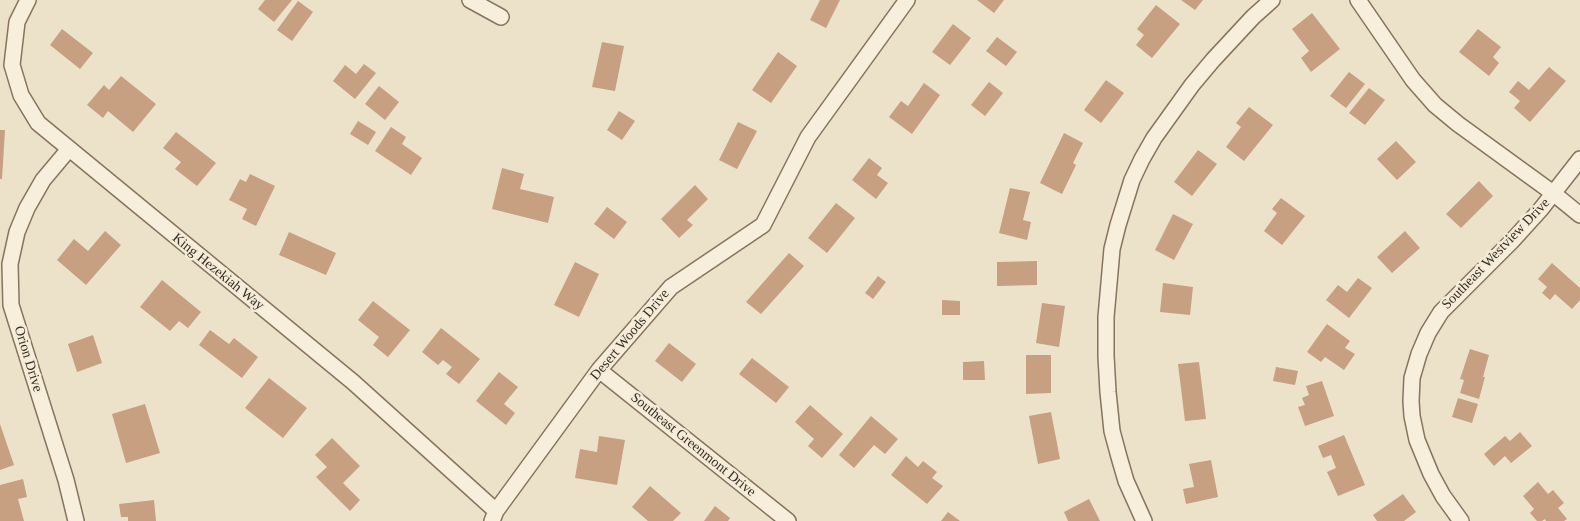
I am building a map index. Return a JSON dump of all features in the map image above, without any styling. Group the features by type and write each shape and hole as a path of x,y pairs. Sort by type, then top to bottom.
{"street":[{"name":"King Hezekiah Way","path":"28,0 17,22 12,65 22,95 38,123 353,382 494,516"},
{"path":"470,0 501,17"},
{"name":"Desert Woods Drive","path":"494,516 599,370 671,287 763,225 808,137 907,0"},
{"path":"1144,521 1126,481 1112,430 1106,356 1106,317 1112,248 1132,180 1154,138 1192,85 1213,60 1246,24 1272,0"},
{"path":"1358,0 1414,80 1434,105 1554,193 1580,215"},
{"name":"Orion Drive","path":"68,149 43,180 27,208 17,232 10,272 11,304 66,480 76,521"},
{"name":"Southeast Westview Drive","path":"1460,521 1431,474 1417,440 1411,401 1412,378 1415,366 1423,343 1441,312 1512,241 1554,193 1580,159"},
{"name":"Southeast Greenmont Drive","path":"599,370 788,521"}],"building":[{"path":"265,0 292,0 274,22 258,9"},
{"path":"820,0 840,0 826,28 810,20"},
{"path":"977,0 1004,0 994,13"},
{"path":"1181,0 1203,0 1195,10"},
{"path":"298,1 313,12 292,41 277,30"},
{"path":"1156,5 1180,24 1152,58 1136,45 1144,35 1137,29"},
{"path":"1312,13 1340,49 1311,72 1301,58 1309,51 1292,29"},
{"path":"953,24 971,38 950,65 932,52"},
{"path":"62,29 93,53 80,69 50,45"},
{"path":"1478,29 1501,47 1493,57 1499,63 1489,76 1459,52"},
{"path":"997,37 1017,52 1006,66 986,51"},
{"path":"602,42 624,46 615,91 592,87"},
{"path":"778,52 797,66 771,103 752,90"},
{"path":"364,64 376,73 355,99 333,81 345,65 356,74"},
{"path":"1549,67 1566,81 1530,122 1514,108 1520,101 1509,92 1518,81 1529,90"},
{"path":"1349,72 1365,84 1346,108 1330,96"},
{"path":"121,76 156,104 133,132 108,111 103,118 87,105 104,85 109,90"},
{"path":"1106,80 1124,93 1101,123 1084,110"},
{"path":"989,82 1003,93 985,116 971,105"},
{"path":"924,83 940,95 912,134 889,117 901,101 908,106"},
{"path":"379,86 399,102 385,120 365,104"},
{"path":"1369,88 1385,100 1365,125 1349,113"},
{"path":"1249,107 1273,125 1244,161 1226,147 1241,127 1236,123"},
{"path":"619,111 635,121 622,140 607,130"},
{"path":"358,121 376,132 368,145 350,134"},
{"path":"738,122 757,131 737,169 719,160"},
{"path":"391,127 406,137 402,144 422,158 411,175 375,151"},
{"path":"0,130 5,130 2,179 0,179"},
{"path":"176,132 216,163 197,186 175,169 181,162 163,148"},
{"path":"1064,133 1083,143 1073,163 1076,165 1062,194 1040,183"},
{"path":"1396,141 1416,162 1397,180 1377,159"},
{"path":"1198,150 1217,164 1192,196 1174,182"},
{"path":"869,158 882,168 877,175 888,183 876,199 852,180"},
{"path":"502,168 524,174 520,189 554,197 548,223 492,209"},
{"path":"250,174 275,186 256,226 242,219 247,209 229,200 240,179 246,182"},
{"path":"1479,181 1493,196 1461,228 1446,214"},
{"path":"695,185 708,199 687,220 693,225 679,238 661,219"},
{"path":"1010,188 1030,192 1023,220 1031,222 1027,240 999,233"},
{"path":"1281,198 1305,216 1282,245 1264,231 1277,213 1272,209"},
{"path":"836,203 855,218 827,253 808,238"},
{"path":"607,207 627,222 614,239 594,224"},
{"path":"1173,214 1193,224 1174,260 1155,250"},
{"path":"105,231 121,245 86,285 57,260 74,239 88,251"},
{"path":"1405,231 1420,248 1392,273 1377,257"},
{"path":"289,232 336,253 326,275 279,255"},
{"path":"789,253 804,266 761,314 746,302"},
{"path":"1037,261 1037,285 997,286 997,262"},
{"path":"575,262 599,274 579,317 554,305"},
{"path":"1552,263 1580,288 1580,300 1572,309 1555,294 1550,300 1542,293 1547,287 1538,279"},
{"path":"878,276 886,282 873,299 865,293"},
{"path":"1358,278 1372,288 1349,318 1326,300 1338,285 1347,292"},
{"path":"162,280 201,312 188,328 179,321 170,331 140,307"},
{"path":"1163,283 1193,287 1190,315 1160,312"},
{"path":"942,300 960,301 960,315 942,315"},
{"path":"373,301 410,330 388,357 373,345 379,337 358,320"},
{"path":"1042,303 1065,306 1059,347 1036,343"},
{"path":"1327,324 1350,341 1345,348 1355,354 1344,370 1325,357 1321,362 1307,352"},
{"path":"441,328 480,359 459,384 446,374 452,367 443,360 438,365 422,352"},
{"path":"210,330 229,344 234,338 258,357 242,378 199,345"},
{"path":"93,335 102,363 77,372 68,344"},
{"path":"669,343 696,364 682,382 655,361"},
{"path":"1470,349 1489,355 1479,399 1460,393 1464,380 1460,379"},
{"path":"1026,355 1051,355 1051,393 1026,394"},
{"path":"752,358 789,387 776,403 739,374"},
{"path":"984,361 985,380 963,380 963,362"},
{"path":"1199,362 1206,419 1185,421 1178,364"},
{"path":"1276,367 1298,371 1295,385 1273,381"},
{"path":"499,372 518,387 504,404 515,413 506,425 476,401"},
{"path":"269,378 307,408 283,438 245,408"},
{"path":"1322,381 1334,416 1305,426 1298,407 1305,405 1302,398 1309,395 1306,386"},
{"path":"1458,398 1478,404 1472,423 1452,417"},
{"path":"145,404 160,453 126,463 112,414"},
{"path":"810,405 843,434 822,458 808,446 814,439 795,422"},
{"path":"1051,412 1060,459 1038,464 1029,416"},
{"path":"871,416 898,439 885,454 874,445 854,468 839,455"},
{"path":"0,424 14,465 0,470"},
{"path":"1520,432 1532,446 1511,463 1505,456 1494,466 1484,454 1505,436 1510,441"},
{"path":"1344,435 1365,485 1338,496 1327,472 1336,468 1331,455 1323,458 1318,446"},
{"path":"599,436 625,440 617,485 575,478 580,449 597,452"},
{"path":"332,438 360,466 343,483 360,500 350,511 316,477 327,467 315,455"},
{"path":"906,456 918,467 923,461 937,472 932,478 943,486 927,504 891,475"},
{"path":"1211,460 1218,497 1186,504 1183,489 1194,487 1189,464"},
{"path":"23,479 27,497 18,499 24,521 0,521 0,485"},
{"path":"1538,482 1548,494 1553,490 1564,503 1558,508 1567,519 1564,521 1546,521 1545,519 1537,521 1530,513 1534,509 1523,496"},
{"path":"650,486 681,513 673,521 648,521 632,507"},
{"path":"1403,494 1416,512 1404,521 1377,521 1373,515"},
{"path":"1089,499 1100,521 1068,521 1064,512"},
{"path":"154,500 156,521 128,521 128,517 121,517 119,504"},
{"path":"715,506 730,518 728,521 704,521"},
{"path":"948,512 960,521 941,521"}]}
